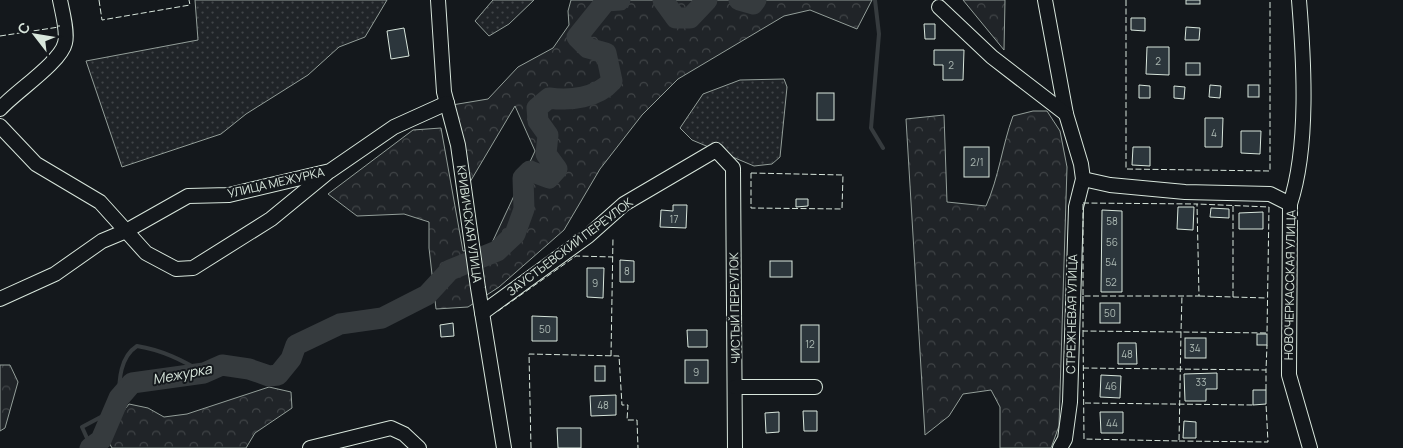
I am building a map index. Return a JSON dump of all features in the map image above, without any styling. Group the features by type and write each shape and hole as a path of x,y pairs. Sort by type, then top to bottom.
{"street":[{"path":"0,109 59,54 66,42 60,0"},
{"name":"КРИВИЧСКАЯ УЛИЦА","path":"438,0 444,92 458,145 478,288 504,448"},
{"path":"1045,0 1066,114 1081,164 1083,179 1110,185 1184,192 1270,194 1290,204"},
{"name":"НОВОЧЕРКАССКАЯ УЛИЦА","path":"1299,0 1302,106 1297,183 1290,204 1289,375 1310,448"},
{"path":"939,7 992,57 1066,114"},
{"name":"УЛИЦА МЕЖУРКА","path":"0,299 55,274 102,241 126,231 188,196 229,195 330,171 394,127 447,103"},
{"path":"0,126 36,164 100,202 117,218 146,253 176,269 193,268 271,218 330,171"},
{"name":"ЗАУСТЬЕВСКИЙ ПЕРЕУЛОК","path":"482,313 588,236 624,204 716,150 733,168"},
{"name":"ЧИСТЫЙ ПЕРЕУЛОК","path":"733,168 735,448"},
{"name":"СТРЕЖНЕВАЯ УЛИЦА","path":"1060,448 1065,439 1070,402 1074,226 1076,207 1083,179"},
{"path":"735,387 815,387"},
{"path":"310,448 391,428 404,434 419,448"}],"green space":[{"path":"195,0 387,0 365,37 339,47 308,75 246,114 221,134 122,167 86,61 198,40"},
{"path":"493,0 534,0 509,24 489,36 475,21"},
{"path":"571,0 872,0 857,29 810,10 784,16 678,79 642,115 600,169 564,230 499,287 468,307 436,309 429,248 429,222 404,214 357,216 328,194 413,130 441,128 463,251 490,247 535,151 515,106 470,182 452,105 488,99 518,67 553,48 569,25 568,11"},
{"path":"963,0 1005,0 1004,50"},
{"path":"784,79 787,87 780,157 772,164 754,166 692,140 680,128 703,94 740,80"},
{"path":"1033,111 1047,111 1060,131 1067,167 1059,426 1051,448 1000,448 1000,407 991,390 963,394 949,416 925,435 906,119 944,115 947,202 986,206 1013,116"},
{"path":"0,365 10,365 18,382 5,428 0,431"},
{"path":"269,387 291,392 292,408 255,433 246,448 112,448 105,435 129,404 148,408 164,417 187,414"}],"building":[{"path":"1186,0 1200,0 1200,4 1186,4"},
{"path":"1131,18 1145,18 1145,31 1131,30"},
{"path":"924,24 935,24 935,39 925,39"},
{"path":"1186,27 1200,28 1199,40 1185,40"},
{"path":"404,28 409,56 391,59 387,31"},
{"path":"1147,47 1169,47 1169,75 1146,74"},
{"path":"934,50 964,50 963,80 943,80 943,65 934,65"},
{"path":"1186,63 1200,63 1200,75 1186,75"},
{"path":"1139,85 1150,86 1150,98 1139,98"},
{"path":"1210,85 1221,86 1220,98 1209,97"},
{"path":"1248,85 1259,85 1259,97 1248,97"},
{"path":"1174,86 1185,87 1184,99 1174,98"},
{"path":"817,93 834,93 834,120 817,120"},
{"path":"1205,118 1223,118 1222,147 1205,147"},
{"path":"1241,131 1261,131 1260,154 1241,153"},
{"path":"964,147 989,147 989,177 964,177"},
{"path":"1133,147 1150,147 1150,166 1132,165"},
{"path":"796,199 808,199 808,206 796,207"},
{"path":"673,205 687,205 686,228 660,227 661,210 673,211"},
{"path":"1178,207 1194,207 1193,230 1177,229"},
{"path":"1211,208 1229,209 1229,218 1210,217"},
{"path":"1102,210 1122,211 1122,292 1101,292"},
{"path":"1263,212 1263,229 1239,229 1239,213"},
{"path":"620,260 634,261 634,282 620,282"},
{"path":"770,261 792,261 792,277 770,277"},
{"path":"587,268 604,268 603,298 587,297"},
{"path":"1100,303 1120,303 1120,323 1100,323"},
{"path":"532,316 557,317 557,341 532,341"},
{"path":"453,323 454,336 441,337 440,325"},
{"path":"801,325 819,325 819,362 801,362"},
{"path":"687,330 707,330 707,347 688,347"},
{"path":"1257,334 1267,334 1267,345 1257,345"},
{"path":"1185,338 1206,338 1206,358 1185,358"},
{"path":"1118,343 1136,343 1137,364 1118,364"},
{"path":"685,360 708,360 708,383 685,383"},
{"path":"595,366 605,366 605,381 595,381"},
{"path":"1217,373 1217,389 1206,389 1206,401 1185,401 1184,374"},
{"path":"1101,375 1121,376 1120,398 1100,397"},
{"path":"1253,390 1266,390 1266,404 1253,405"},
{"path":"616,395 616,415 591,416 590,396"},
{"path":"803,411 817,411 817,431 804,431"},
{"path":"779,412 779,432 766,433 765,413"},
{"path":"1100,412 1123,412 1123,433 1101,433"},
{"path":"1184,421 1196,422 1196,438 1183,438"},
{"path":"557,428 581,428 581,448 558,448"}],"waterway":[{"name":"Межурка","path":"90,448 101,440 119,398 132,383 204,373 222,365 249,369 269,376 278,375 291,359 296,345 340,324 382,318 427,295 450,270 497,251 515,234 524,209 523,178 530,171 549,178 557,169 546,154 548,135 538,121 537,108 549,98 566,99 591,95 606,87 612,81 606,53 588,48 577,37 606,1 620,0"},
{"name":"Межурка","path":"663,0 676,18 690,18 707,0"},
{"name":"Межурка","path":"739,0 753,4 756,0"},
{"path":"875,0 879,34 871,128 883,148"},
{"path":"119,398 119,384 124,363 127,356 137,346 172,356 204,373"},
{"path":"91,447 82,427 114,410"}],"fence":[{"path":"99,0 102,20 190,5 189,0"},
{"path":"1126,0 1126,169 1270,171 1270,0"},
{"path":"0,36 59,27 59,25"},
{"path":"751,173 843,175 842,209 751,208 751,173"},
{"path":"1083,203 1197,204 1199,296 1083,296 1083,203"},
{"path":"1083,331 1084,439 1179,441 1181,332 1267,333 1269,207 1197,204"},
{"path":"1233,206 1233,297"},
{"path":"611,356 613,237"},
{"path":"498,311 576,256 613,257"},
{"path":"1083,296 1083,331 1181,332 1182,295"},
{"path":"1199,296 1267,298"},
{"path":"1083,368 1266,370 1267,345"},
{"path":"531,448 529,354 619,356 622,405 628,405 627,420 637,420 638,448"},
{"path":"1266,370 1266,390"},
{"path":"1085,403 1253,405"},
{"path":"1179,441 1268,442 1266,404"}]}
